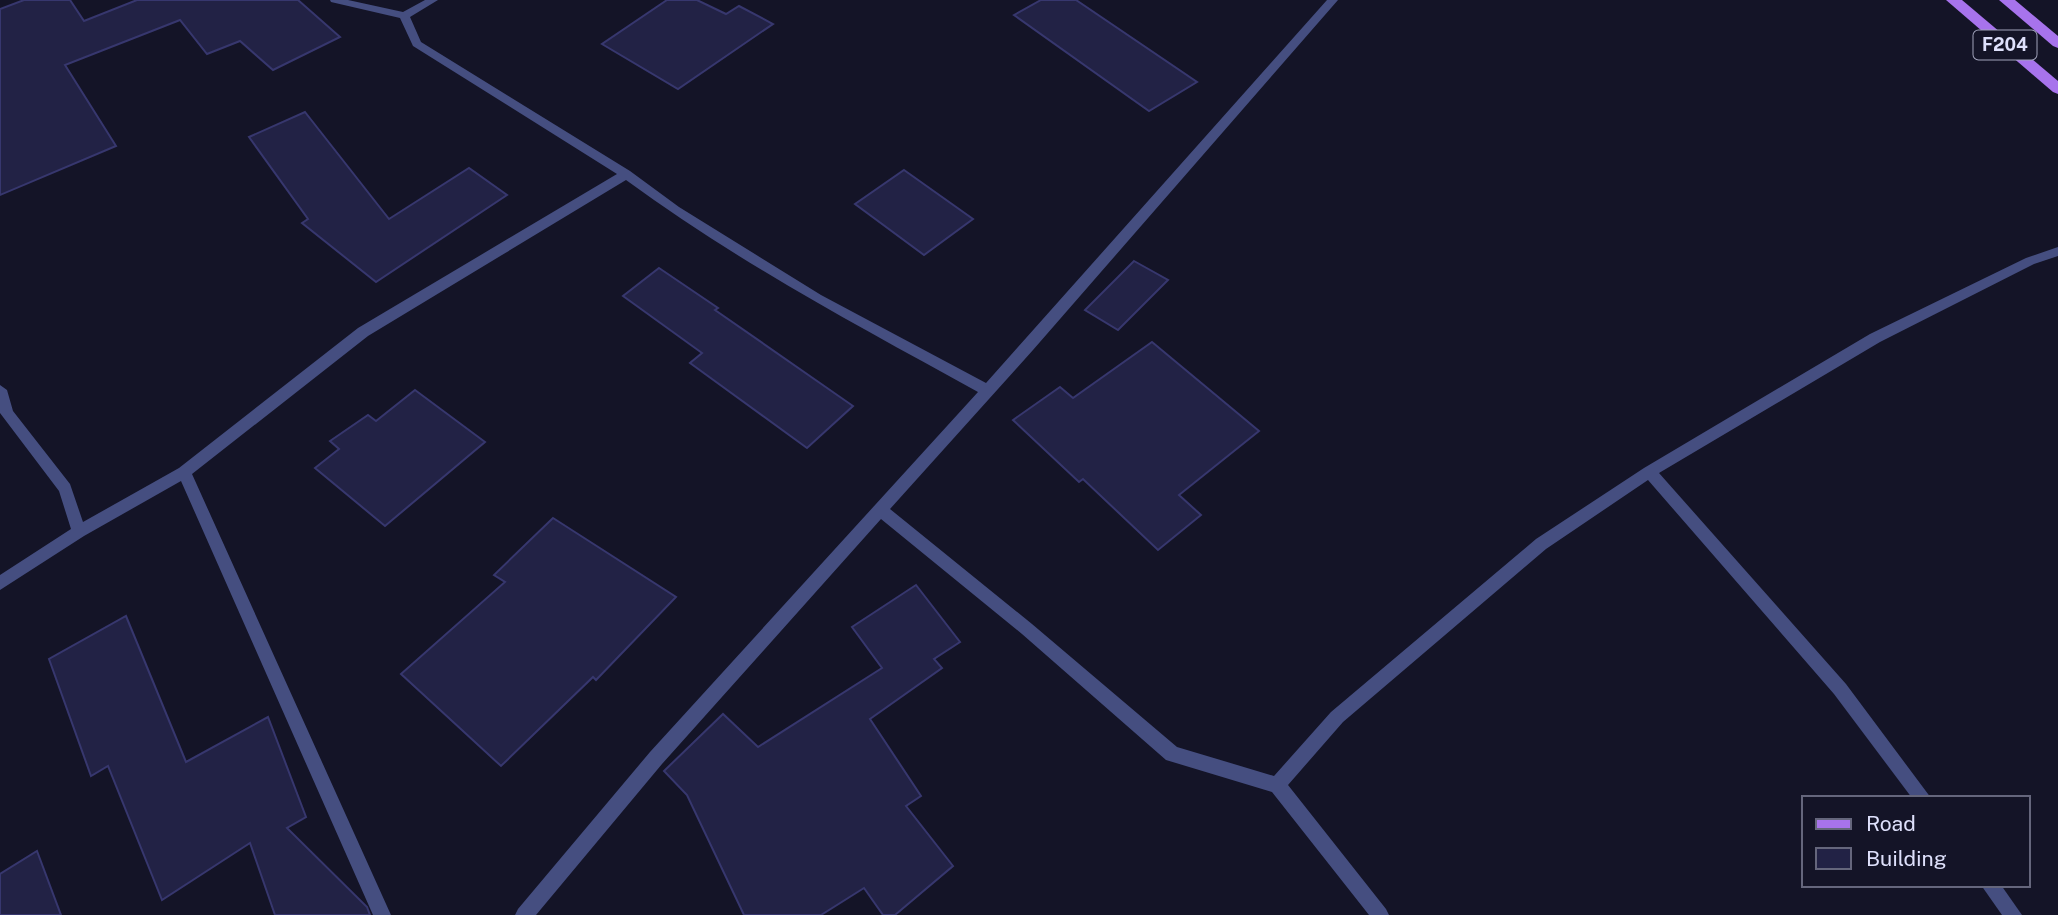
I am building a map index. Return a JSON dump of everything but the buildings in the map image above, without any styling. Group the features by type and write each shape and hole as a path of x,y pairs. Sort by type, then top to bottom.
{"main road":[{"name":"F204","path":"1953,0 2058,89"},
{"name":"F204","path":"2006,0 2058,43"}],"street":[{"path":"335,0 404,16 433,0"},
{"path":"524,915 656,758 988,390 1333,0"},
{"path":"404,16 417,44 626,174 675,210 817,298 988,390"},
{"path":"0,583 79,532 184,472 363,332 626,174"},
{"path":"1277,785 1337,717 1541,544 1649,472 1875,338 2030,261 2058,251"},
{"path":"0,390 8,413 65,488 79,532"},
{"path":"184,472 382,915"},
{"path":"1649,472 1840,689 1921,796"},
{"path":"880,509 1038,638 1172,754 1277,785 1380,915"},
{"path":"1992,887 2013,915"}]}
